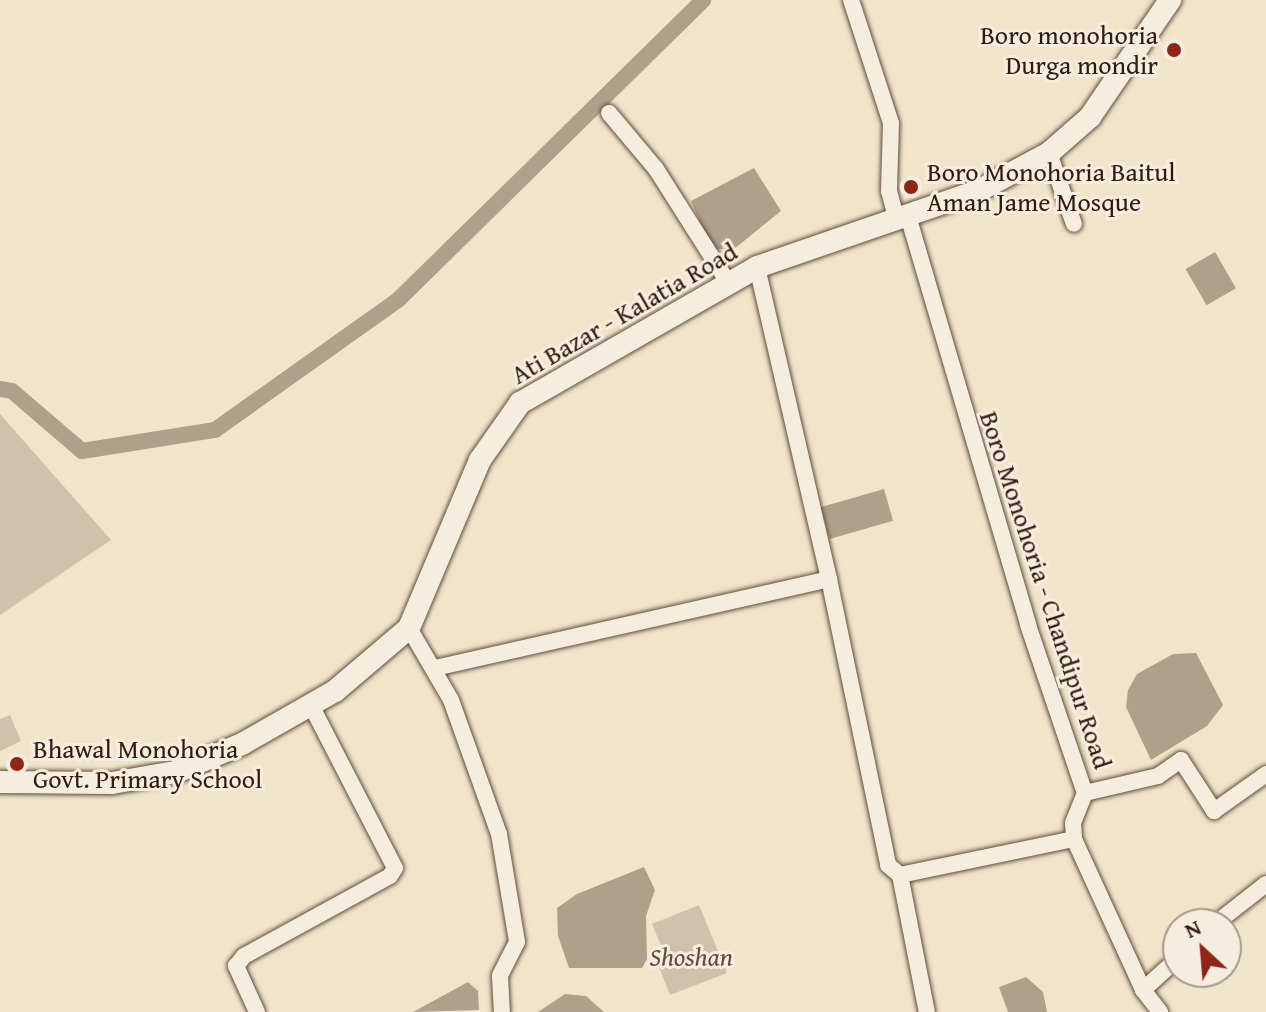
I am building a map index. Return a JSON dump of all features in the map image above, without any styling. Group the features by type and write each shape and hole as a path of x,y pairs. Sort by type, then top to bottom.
{"main road":[{"name":"Ati Bazar - Kalatia Road","path":"0,782 112,783 176,772 242,744 335,691 409,628 480,460 520,403 757,267 980,190 1049,153 1090,117 1165,1"}],"street":[{"name":"Boro Monohoria - Chandipur Road","path":"851,0 891,123 889,191 902,218 1028,625 1085,793 1073,823 1074,839"},
{"path":"609,113 656,169 729,284"},
{"path":"1049,153 1074,224"},
{"path":"757,267 829,579 888,865 900,875 927,1012"},
{"path":"435,668 829,579"},
{"path":"409,628 435,668 499,834 517,942 500,976 502,1012"},
{"path":"257,1012 236,966 244,956 390,876 395,868 311,705"},
{"path":"1085,793 1158,776 1181,760 1214,811 1266,774"},
{"path":"900,875 1074,839 1143,990 1160,1012"},
{"path":"1235,908 1266,884"},
{"path":"1143,990 1162,973"}],"green space":[{"path":"0,414 111,540 0,615"},
{"path":"10,715 21,741 0,751 0,719"},
{"name":"Shoshan","path":"699,905 727,973 670,995 653,952 662,948 652,924"}],"shaded area":[{"path":"754,168 781,211 734,249 712,249 691,201"},
{"path":"1215,252 1236,288 1207,305 1186,269"},
{"path":"884,489 893,521 830,539 821,507"},
{"path":"1196,653 1223,705 1207,726 1151,760 1126,707 1128,690 1137,674 1173,654"},
{"path":"644,867 655,890 646,916 647,959 642,968 569,968 558,936 557,908 577,894"},
{"path":"1026,977 1043,992 1047,1012 1008,1012 999,987"},
{"path":"468,982 478,991 479,1010 413,1012"},
{"path":"565,994 586,996 604,1012 538,1012"}],"waterway":[{"path":"0,389 12,391 82,451 215,430 398,300 703,0"}],"place":[{"name":"Boro monohoria Durga mondir","path":"1174,50"},
{"name":"Boro Monohoria Baitul Aman Jame Mosque","path":"911,187"},
{"name":"Bhawal Monohoria Govt. Primary School","path":"17,764"}]}
